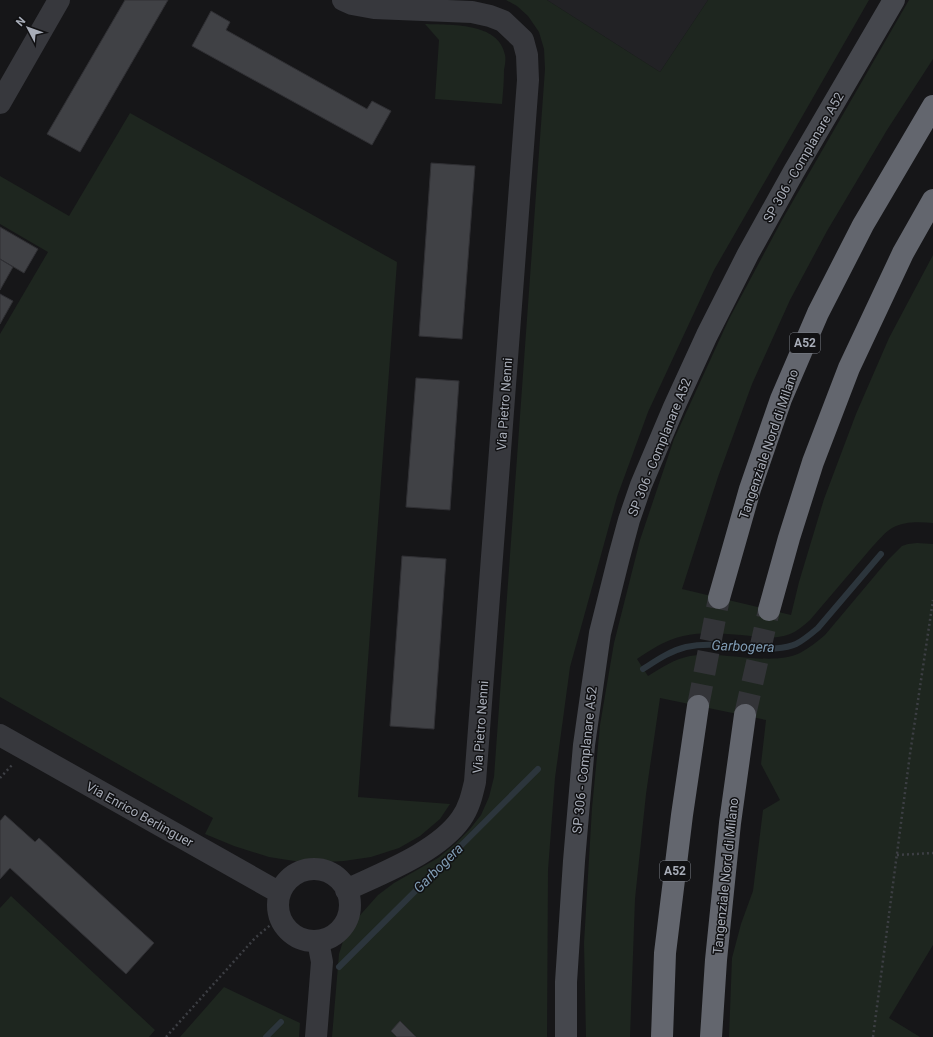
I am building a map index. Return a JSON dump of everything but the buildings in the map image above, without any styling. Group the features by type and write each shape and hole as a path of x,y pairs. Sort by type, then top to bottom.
{"highway":[{"name":"Tangenziale Nord di Milano","path":"719,598 750,489 781,399 815,320 862,225 933,106"},
{"path":"769,610 789,538 813,462 849,368 903,253 933,200"},
{"name":"A52","path":"662,1037 665,953 682,815 698,706"},
{"name":"Tangenziale Nord di Milano","path":"711,1037 716,960 730,823 745,715"}],"main road":[{"name":"SP 306 - Complanare A52","path":"566,1037 566,982 584,745 600,633 619,558 641,485 674,407 707,335 748,254 793,173 894,0"}],"street":[{"path":"0,103 59,0"},
{"name":"Via Pietro Nenni","path":"343,0 352,4 374,8 472,12 503,21 523,40 527,55 528,80 475,782 469,805 461,819 451,831 415,857 346,890"},
{"name":"Via Enrico Berlinguer","path":"0,735 280,893"},
{"path":"307,870 319,870 330,873 340,880 346,890 349,901 349,912 345,922 338,931 329,937 318,941 306,940 295,936 286,928 280,918 278,901 280,893 286,882 295,874 307,870"},
{"path":"316,1037 322,962 318,941"}],"path":[{"path":"873,1037 896,855 933,600"},
{"path":"896,855 933,853"},
{"path":"166,1037 256,938 280,918"}],"shaded area":[{"path":"506,0 547,0 660,72 708,0 869,0 714,270 648,412 617,497 570,667 555,778 548,870 547,1037 416,1037 400,1022 391,1031 397,1037 332,1037 339,954 344,938 354,922 378,895 394,883 438,858 470,829 481,815 489,797 494,777 545,69 544,49 539,32 528,16 517,6"},
{"path":"547,0 708,0 660,72"},
{"path":"909,0 933,0 933,59 887,130 827,231 790,300 752,384 718,477 682,589 791,615 799,582 824,499 856,414 889,338 933,255 933,523 907,523 889,530 873,546 810,620 793,633 785,636 770,638 717,633 691,634 664,642 637,659 648,676 673,662 690,656 717,655 775,659 800,653 825,635 888,560 902,546 917,543 933,544 933,945 889,1018 920,1037 729,1037 732,958 741,924 753,891 763,810 780,800 761,764 766,720 660,698 646,794 635,899 630,1037 586,1037 584,943 592,808 600,725 614,643 640,540 674,439 729,319 782,220"},
{"path":"425,24 460,26 484,31 493,36 501,44 505,57 502,104 435,99 439,40"},
{"path":"130,113 397,262 358,797 450,804 440,819 420,836 399,848 371,857 344,861 307,863 269,857 234,846 205,834 213,818 0,697 0,334 48,252 0,224 0,176 69,216"},
{"path":"11,896 155,1030 149,1037 0,1037 0,908"},
{"path":"224,987 300,1023 299,1037 180,1037"}],"waterway":[{"name":"Garbogera","path":"643,669 669,653 696,645 769,649 796,644 805,639 818,628 881,554"},
{"name":"Garbogera","path":"339,967 538,769"},
{"name":"Garbogera","path":"266,1037 281,1022"}],"tunnel":[{"path":"698,706 719,598"},
{"path":"745,715 769,610"}]}
